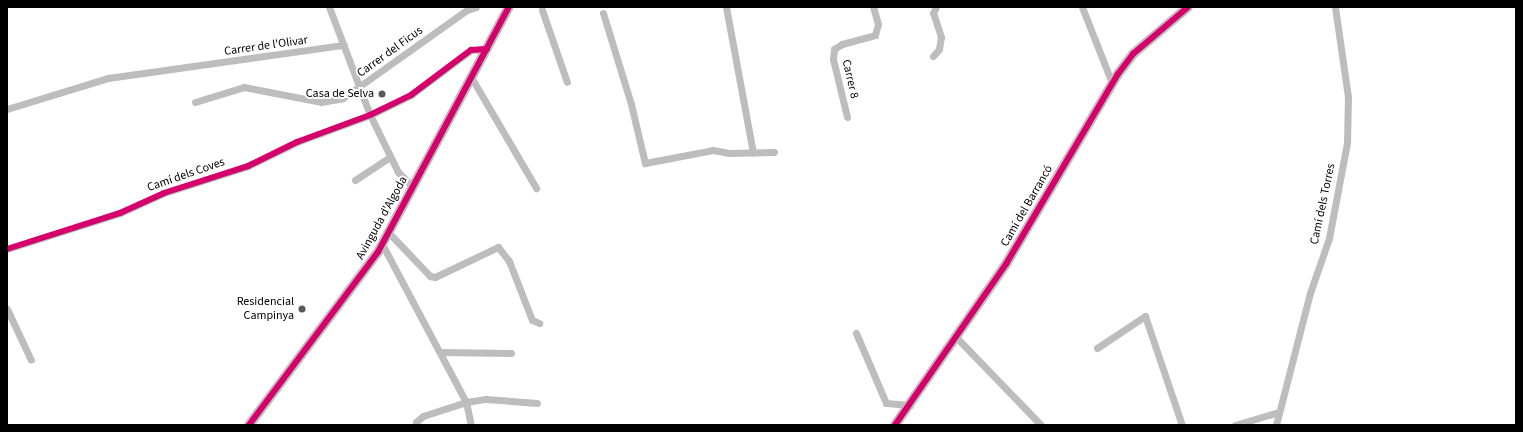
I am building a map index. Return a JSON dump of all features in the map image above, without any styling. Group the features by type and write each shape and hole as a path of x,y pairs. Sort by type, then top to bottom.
{"street":[{"path":"330,7 370,115 401,176 413,187"},
{"name":"Carrer del Ficus","path":"196,102 237,89 254,87 321,102 343,98 360,88 468,10 476,7"},
{"name":"Avinguda d'Algoda","path":"249,425 358,280 382,244 509,7"},
{"path":"726,7 753,153"},
{"name":"Carrer 8","path":"847,117 833,59 834,49 842,44 875,35 878,24 873,7"},
{"path":"932,56 938,49 942,37 933,13 936,7"},
{"path":"1082,7 1112,83"},
{"name":"Camí del Barrancó","path":"895,425 1006,264 1112,83 1133,54 1188,7"},
{"name":"Camí dels Torres","path":"1276,425 1310,293 1329,238 1347,143 1348,97 1335,7"},
{"path":"542,10 567,82"},
{"path":"603,13 631,104 645,163 713,150 728,153 774,152"},
{"name":"Carrer de l'Olivar","path":"7,109 108,78 192,68 344,45"},
{"name":"Camí dels Coves","path":"7,249 120,213 164,193 248,166 297,142 370,115 411,94 472,50 486,48"},
{"path":"471,76 536,188"},
{"path":"355,180 390,157"},
{"path":"388,232 430,276 435,277 498,247 509,260 532,320 539,323"},
{"path":"382,244 441,352 466,402 471,425"},
{"path":"7,309 31,360"},
{"path":"1097,348 1145,316 1182,425"},
{"path":"856,333 886,403 910,405"},
{"path":"956,337 1041,425"},
{"path":"441,352 511,353"},
{"path":"417,425 416,422 423,416 466,402 486,399 537,403"},
{"path":"1235,425 1279,412"}],"cycle path":[{"path":"249,425 378,252 509,7"},
{"path":"895,425 1006,264 1118,74 1133,54 1188,7"},
{"path":"7,249 120,213 164,193 248,166 297,142 370,115 411,95 471,50 487,49"}],"place":[{"name":"Casa de Selva","path":"382,94"},
{"name":"Residencial Campinya","path":"302,309"}]}
